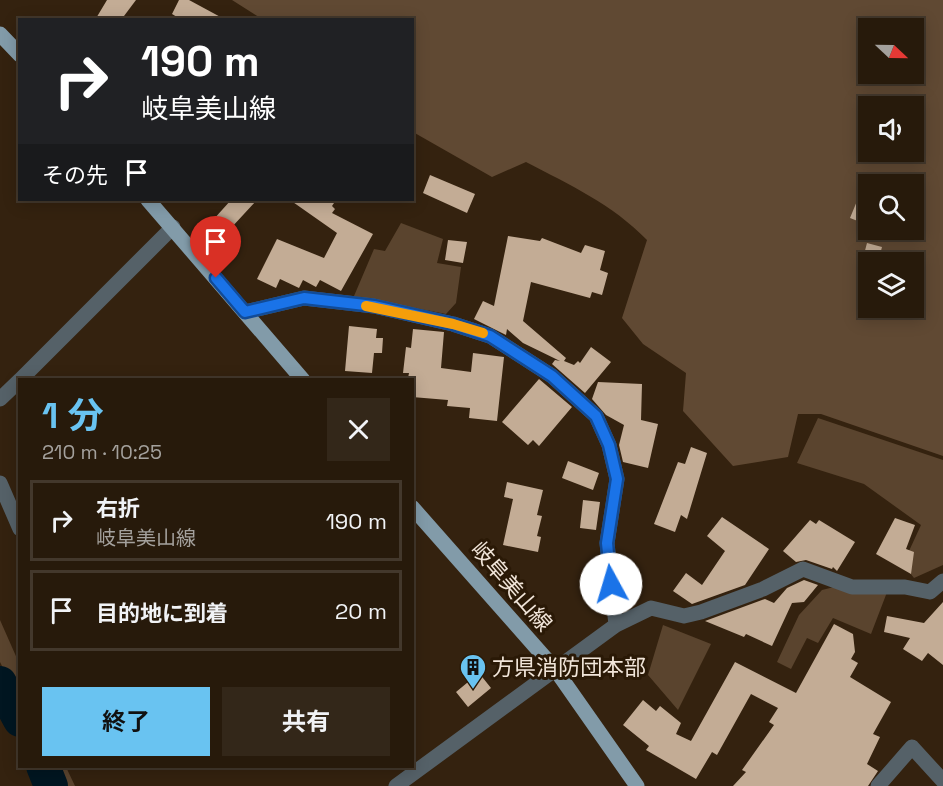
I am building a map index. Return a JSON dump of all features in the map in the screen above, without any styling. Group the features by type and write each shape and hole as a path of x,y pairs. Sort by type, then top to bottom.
{"main road":[{"path":"0,34 18,53"},
{"path":"149,201 301,378"},
{"name":"岐阜美山線","path":"414,509 555,669 637,786"}],"street":[{"path":"22,378 173,227"},
{"path":"245,312 304,298 374,306 453,324 490,336 552,376 596,416 609,445 617,479 607,543 616,625"},
{"path":"0,399 18,382"},
{"path":"0,483 18,524"},
{"path":"396,786 616,625 651,608 684,616 701,612 763,590 803,569 852,587 905,587 930,592 943,581"},
{"path":"878,786 912,747 943,781"}],"shaded area":[{"path":"232,0 943,0 943,456 821,414 798,414 788,457 733,466 683,411 686,373 643,344 622,318 647,240 634,227 605,206 526,162 492,177 414,133 414,18 260,18"},
{"path":"401,223 443,239 437,263 461,267 456,303 446,314 354,296 374,249 385,251"},
{"path":"818,418 943,460 943,565 914,578 903,564 921,525 864,484 797,463"},
{"path":"846,584 889,587 871,634 833,618 818,643 807,638 791,669 777,662 799,615 822,590"},
{"path":"0,620 18,661 18,698 0,662"},
{"path":"663,625 711,644 678,710 648,675"},
{"path":"48,768 66,768 75,786 56,786"}],"building":[{"path":"107,0 136,0 122,18 96,18"},
{"path":"179,0 189,0 222,18 179,18 172,14"},
{"path":"430,175 475,194 467,213 423,193"},
{"path":"230,201 256,201 231,228 213,220"},
{"path":"291,201 335,201 332,206 335,209 332,213 373,234 341,291 320,280 316,287 303,280 299,288 280,279 276,288 257,279 277,239 324,258 337,233"},
{"path":"857,201 858,221 850,218"},
{"path":"508,236 540,241 542,238 581,253 585,245 605,251 600,270 608,273 602,295 592,292 590,298 531,282 523,321 566,358 564,361 574,365 578,361 580,363 591,347 611,362 585,393 552,364 555,360 560,361 523,343 507,329 506,335 474,319 483,301 494,306"},
{"path":"448,240 467,242 463,263 445,260"},
{"path":"867,243 882,247 881,252 865,252"},
{"path":"349,326 377,329 376,338 383,338 382,353 374,353 372,373 345,371"},
{"path":"413,329 444,332 441,368 471,372 473,353 504,357 497,421 469,418 470,408 447,406 448,400 414,397 414,378 408,378 409,373 403,373 406,347 411,348"},
{"path":"539,379 572,407 539,446 533,440 528,445 502,422"},
{"path":"598,382 642,384 641,420 658,424 648,468 623,462 619,445 624,425 606,415 592,399"},
{"path":"691,447 707,453 687,519 681,515 675,532 654,524 678,462 685,464"},
{"path":"568,461 599,473 593,490 562,478"},
{"path":"507,482 543,490 537,515 542,516 537,536 541,537 538,552 503,545 513,499 504,497"},
{"path":"583,500 600,502 596,530 580,528"},
{"path":"722,517 769,549 745,585 692,604 673,591 686,573 702,585 725,551 707,536"},
{"path":"895,518 915,525 906,549 914,552 911,574 876,554"},
{"path":"810,520 816,524 819,520 855,542 837,571 833,567 832,569 806,560 796,562 783,551"},
{"path":"804,580 818,585 804,602 792,603 772,646 746,634 744,637 705,621 765,599 774,603 787,588"},
{"path":"943,602 943,665 928,653 922,661 903,649 910,638 884,632 887,616 924,623"},
{"path":"834,624 853,634 855,652 851,659 858,663 850,677 891,702 873,734 880,737 867,764 878,771 868,786 733,786 746,772 742,770 774,725 769,722 778,708 751,694 717,755 712,752 696,779 646,750 649,746 623,725 643,700 656,711 660,706 681,723 676,734 691,741 735,662 796,693"},
{"name":"方県消防団本部","path":"479,673 491,688 468,707 456,692"}],"waterway":[{"path":"0,683 18,716"},
{"path":"44,768 51,786"}],"slow traffic":[{"path":"366,306 453,324 483,333"}],"place":[{"name":"方県消防団本部","path":"473,690"}],"route":[{"path":"216,278 245,312 304,298 374,306 453,324 490,336 552,376 596,416 609,445 617,479 607,543 611,584"}]}
